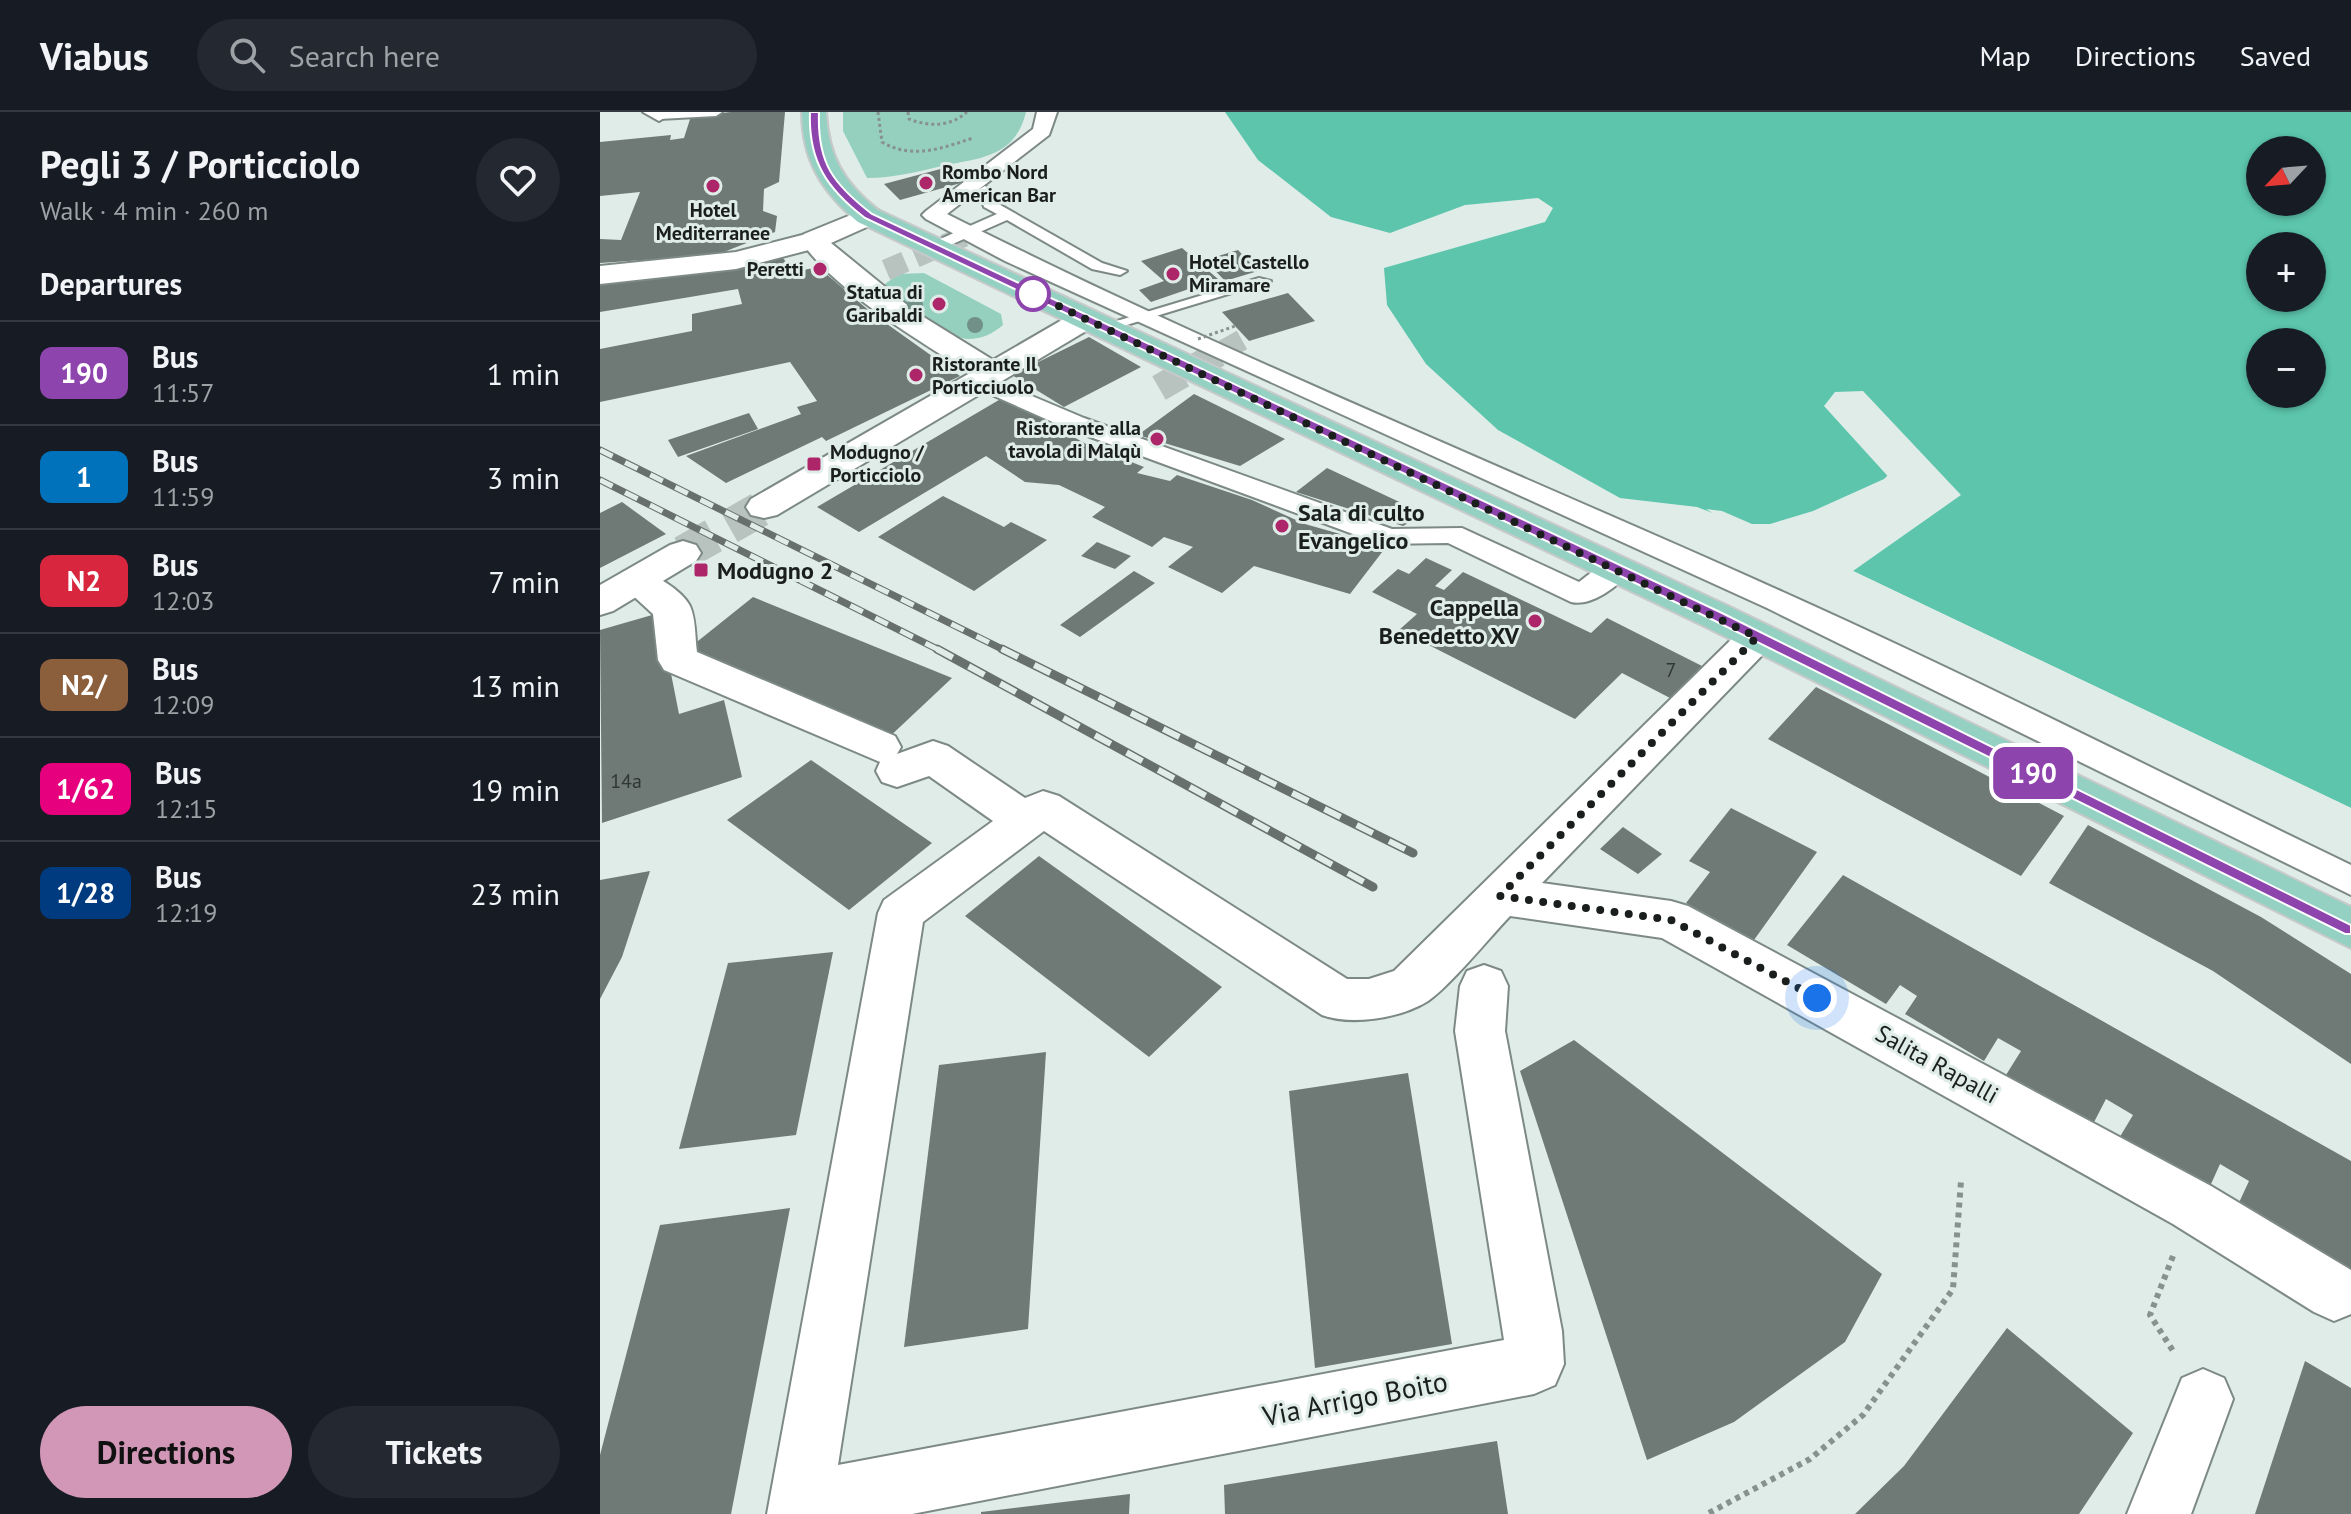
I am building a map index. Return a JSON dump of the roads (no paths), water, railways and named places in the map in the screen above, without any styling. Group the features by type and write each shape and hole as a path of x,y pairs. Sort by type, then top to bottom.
{"main road":[{"path":"814,112 814,135 821,166 840,194 868,216 1486,506 2351,929"}],"street":[{"path":"1047,112 1042,131 983,184 933,215 965,233 1777,601 2351,881"},
{"path":"600,275 689,267 791,249 868,216"},
{"path":"814,240 825,253 906,319 997,382 1075,423 1390,538 1452,534 1581,595 1617,569"},
{"path":"764,507 997,382 1095,323"},
{"path":"1452,534 1486,506"},
{"path":"600,602 683,553"},
{"path":"636,581 672,609 678,660 889,759 933,757 1026,821 1043,808 1339,1000 1369,1000 1411,986 1757,637"},
{"name":"Via Arrigo Boito","path":"1026,821 901,913 800,1509 1534,1364 1533,1331 1480,1031 1484,986"},
{"name":"Salita Rapalli","path":"1500,896 1671,920 2343,1291"},
{"path":"2159,1514 2203,1399"}],"lane":[{"path":"656,114 716,112"},
{"path":"983,184 989,204 1097,266 1120,271"},
{"path":"934,247 1009,214"},
{"path":"1095,323 1145,314 1264,281"}],"tunnel":[{"path":"886,270 967,235"},
{"path":"1224,350 1242,340"},
{"path":"1159,388 1228,348"},
{"path":"683,553 764,507"}],"railway":[{"path":"600,450 1006,651"},
{"path":"600,480 941,651"},
{"path":"937,649 1373,887"},
{"path":"1002,649 1413,853"}],"place":[{"name":"Rombo Nord American Bar","path":"926,183"},
{"name":"Hotel Mediterranee","path":"713,186"},
{"name":"Peretti","path":"820,269"},
{"name":"Hotel Castello Miramare","path":"1173,274"},
{"name":"Statua di Garibaldi","path":"939,304"},
{"name":"Ristorante Il Porticciuolo","path":"916,375"},
{"name":"Ristorante alla tavola di Malqù","path":"1157,439"},
{"name":"Modugno / Porticciolo","path":"814,464"},
{"name":"Sala di culto Evangelico","path":"1282,526"},
{"name":"Modugno 2","path":"701,570"},
{"name":"Cappella Benedetto XV","path":"1535,621"}]}
